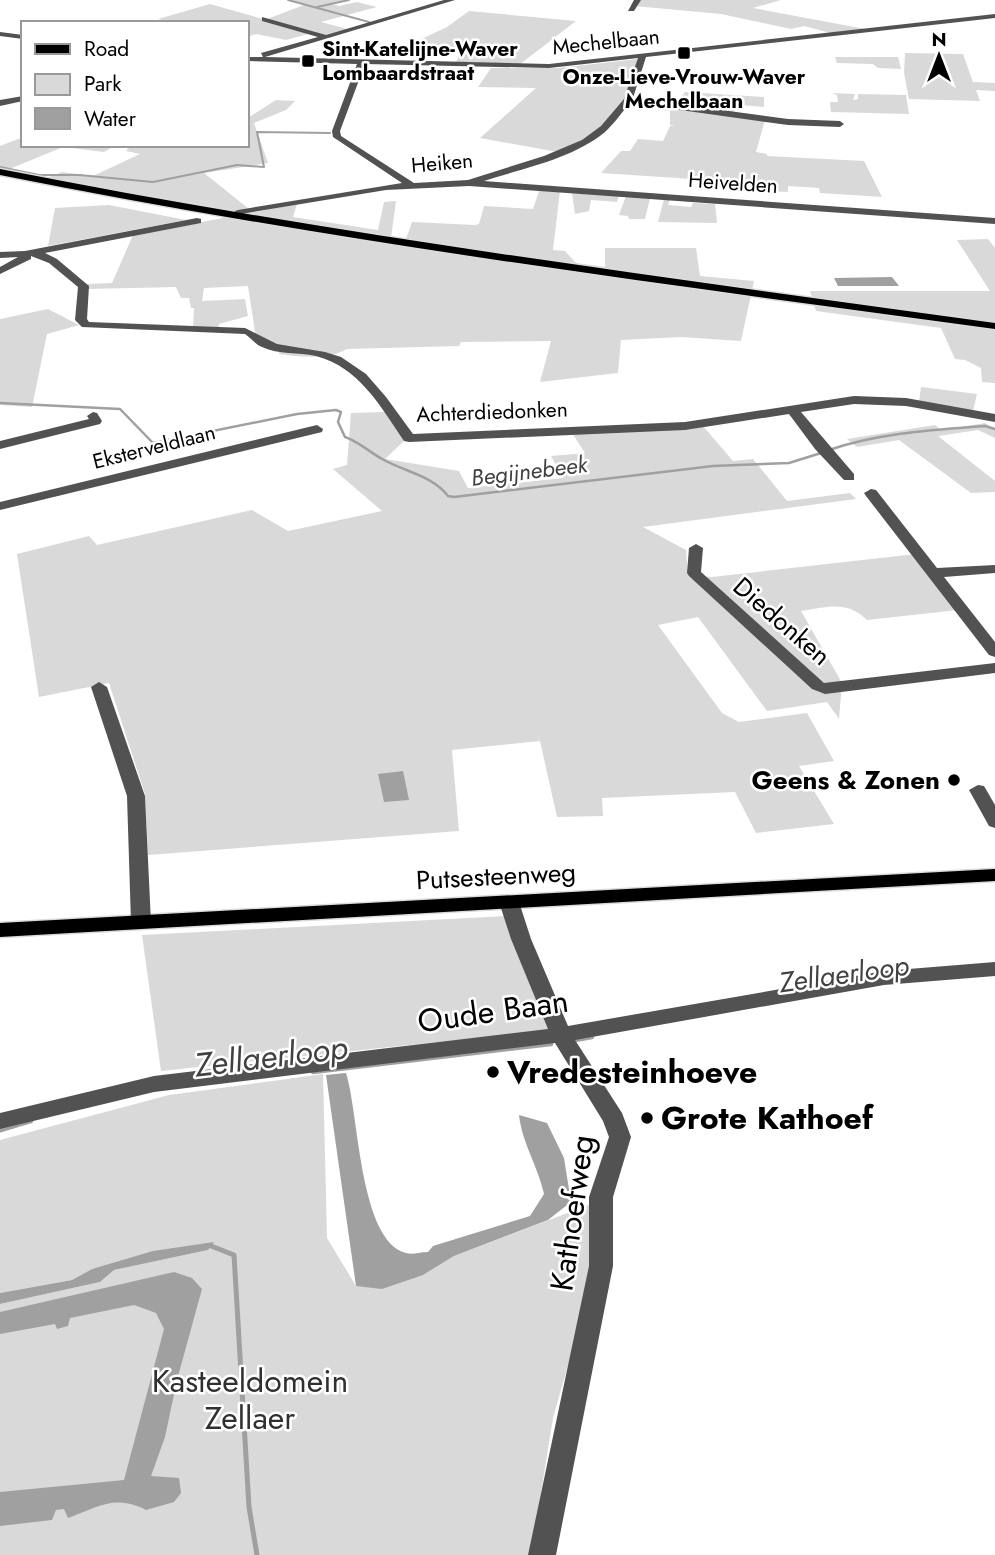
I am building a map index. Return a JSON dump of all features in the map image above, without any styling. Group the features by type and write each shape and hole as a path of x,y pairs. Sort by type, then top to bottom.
{"main road":[{"path":"0,172 215,215 398,244 995,326"},
{"name":"Putsesteenweg","path":"0,930 995,875"}],"street":[{"path":"249,59 452,0"},
{"path":"631,9 638,0"},
{"path":"416,3 430,7"},
{"name":"Mechelbaan","path":"249,59 529,67 642,57 995,16"},
{"path":"265,19 327,37"},
{"path":"0,34 21,37"},
{"name":"Heiken","path":"234,216 411,185 469,183 585,142 599,133 628,100 642,57"},
{"path":"361,63 335,131 337,137 411,185"},
{"path":"0,105 21,99"},
{"path":"628,100 788,122 839,124"},
{"path":"0,105 21,109"},
{"name":"Heivelden","path":"469,183 995,221"},
{"path":"0,255 30,253 197,221"},
{"path":"0,271 27,258 30,253"},
{"name":"Achterdiedonken","path":"30,253 53,261 84,286 81,320 86,324 245,331 256,335 266,345 323,354 371,382 409,438 685,426 847,400 891,400 995,418"},
{"path":"791,408 820,446 849,477"},
{"name":"Eksterveldlaan","path":"0,445 96,421 93,416"},
{"name":"Eksterveldlaan","path":"0,506 317,429"},
{"path":"871,494 995,652"},
{"name":"Diedonken","path":"696,548 694,573 818,686 825,689 995,668"},
{"path":"933,573 995,569"},
{"path":"99,687 136,796 141,923"},
{"path":"978,790 995,822"},
{"name":"Kathoefweg","path":"509,902 521,939 561,1035 614,1119 620,1138 601,1197 601,1266 542,1555"},
{"name":"Oude Baan","path":"0,1121 154,1084 561,1035 884,978 995,969"}],"green space":[{"path":"288,0 349,0 332,4 339,6 357,2 377,7 321,22 347,29 325,36 267,19 304,5"},
{"path":"640,0 781,0 753,8 865,29 831,33 804,26 791,29 721,14 634,6"},
{"path":"210,4 312,33 286,40 256,34 248,37 248,21 158,19"},
{"path":"469,11 576,21 519,65 455,64 460,54 434,53 440,47 407,46 447,27"},
{"path":"905,53 963,54 973,82 995,83 995,91 976,90 980,101 909,99 904,73"},
{"path":"835,57 898,57 901,69 878,68 873,64 837,63"},
{"path":"638,59 625,100 595,135 558,152 480,138 536,88 478,87 491,68 558,68"},
{"path":"685,92 764,97 764,107 740,105 732,113 675,105"},
{"path":"832,93 855,94 853,100 858,99 858,94 906,95 909,114 831,112 830,102 838,102 837,95"},
{"path":"276,100 295,101 286,110 254,123 268,163 204,173 249,209 229,213 47,178 62,172 93,176 140,154 126,151 129,147 248,147 248,117"},
{"path":"663,105 765,120 756,152 767,156 864,161 882,197 820,193 819,188 788,186 788,192 749,190 753,183 601,173 621,151 630,151 638,139 663,141 670,126 675,126 670,125 670,111 661,110"},
{"path":"21,139 21,147 63,147 7,170 0,168 0,146"},
{"path":"63,147 111,148 104,152"},
{"path":"539,191 560,191 553,250 565,251 576,263 605,267 605,248 696,248 700,276 754,281 741,341 681,337 621,340 618,373 540,382 551,341 461,342 459,346 347,349 314,357 287,355 279,354 279,350 257,345 248,286 204,288 202,301 245,299 248,316 219,324 218,329 193,327 194,308 191,308 189,298 181,298 176,287 87,289 86,284 112,283 133,235 297,204 293,217 378,230 384,202 396,201 391,238 406,239 412,222 475,225 479,224 484,206 533,209"},
{"path":"572,193 619,196 617,202 591,200 589,211 575,214"},
{"path":"626,196 650,198 645,219 629,219 628,216 619,215"},
{"path":"664,199 670,200 668,205 691,207 693,203 715,204 717,223 658,222"},
{"path":"109,205 186,220 48,246 55,208"},
{"path":"988,239 995,248 995,383 982,382 981,368 965,360 955,359 941,328 816,311 810,291 990,291 957,240"},
{"path":"48,309 79,325 47,334 32,407 0,405 0,319"},
{"path":"921,387 977,394 973,411 919,402"},
{"path":"385,412 405,440 385,459 459,471 468,488 563,478 551,456 585,453 572,433 703,426 733,461 753,459 787,501 850,493 856,499 643,527 686,550 688,575 712,577 916,554 958,610 867,620 844,607 801,611 842,683 839,719 827,702 767,711 698,617 658,625 722,713 739,722 807,713 834,761 799,766 834,824 756,833 735,792 602,798 603,816 557,817 540,741 452,750 459,831 148,855 145,794 109,683 39,697 17,554 89,536 97,545 252,510 288,531 382,511 333,469 347,465 351,413"},
{"path":"985,423 995,429 995,438 978,430 938,436 995,481 995,492 971,493 899,440 857,447 847,439 935,425 941,430"},
{"path":"506,916 553,1030 161,1071 142,935"},
{"name":"Kasteeldomein Zellaer","path":"323,1074 327,1238 356,1286 423,1275 454,1256 594,1203 594,1273 553,1418 531,1555 0,1555 0,1304 100,1282 114,1270 208,1250 92,1269 72,1280 0,1293 0,1140 169,1095"}],"water":[{"path":"892,277 899,286 838,286 834,278"},
{"path":"403,771 409,800 384,802 378,774"},
{"path":"346,1073 370,1201 379,1225 390,1243 406,1253 428,1252 433,1246 530,1216 544,1194 523,1135 519,1115 547,1123 564,1158 571,1202 548,1220 454,1256 423,1275 382,1289 356,1286 326,1075"},
{"path":"214,1242 208,1250 114,1270 100,1282 0,1304 0,1293 72,1280 92,1269 153,1251"},
{"path":"174,1272 192,1278 202,1289 177,1380 165,1437 151,1476 179,1478 181,1493 174,1502 146,1510 135,1505 116,1503 98,1506 68,1518 64,1509 56,1510 52,1520 0,1526 0,1492 124,1480 164,1329 156,1313 134,1305 70,1318 68,1326 57,1329 55,1324 0,1334 0,1312"}],"waterway":[{"path":"288,0 369,22"},
{"path":"317,7 349,0"},
{"path":"0,167 39,175 79,175 153,182 237,165 264,167 257,132 330,133"},
{"name":"Begijnebeek","path":"0,403 120,409 153,443 297,414 336,410 341,412 338,422 345,437 384,460 427,479 448,496 454,497 713,466 789,463 821,453"},
{"name":"Begijnebeek","path":"829,450 906,433 985,426 995,429"},
{"name":"Zellaerloop","path":"575,1040 592,1037"},
{"name":"Zellaerloop","path":"313,1072 551,1044"},
{"name":"Zellaerloop","path":"10,1127 31,1121"},
{"name":"Zellaerloop","path":"0,1130 16,1125"},
{"path":"211,1246 234,1255 249,1507 257,1555"}],"place":[{"name":"Onze-Lieve-Vrouw-Waver Mechelbaan","path":"684,53"},
{"name":"Sint-Katelijne-Waver Lombaardstraat","path":"308,61"},
{"name":"Geens & Zonen","path":"954,780"},
{"name":"Vredesteinhoeve","path":"493,1072"},
{"name":"Grote Kathoef","path":"647,1118"}]}
